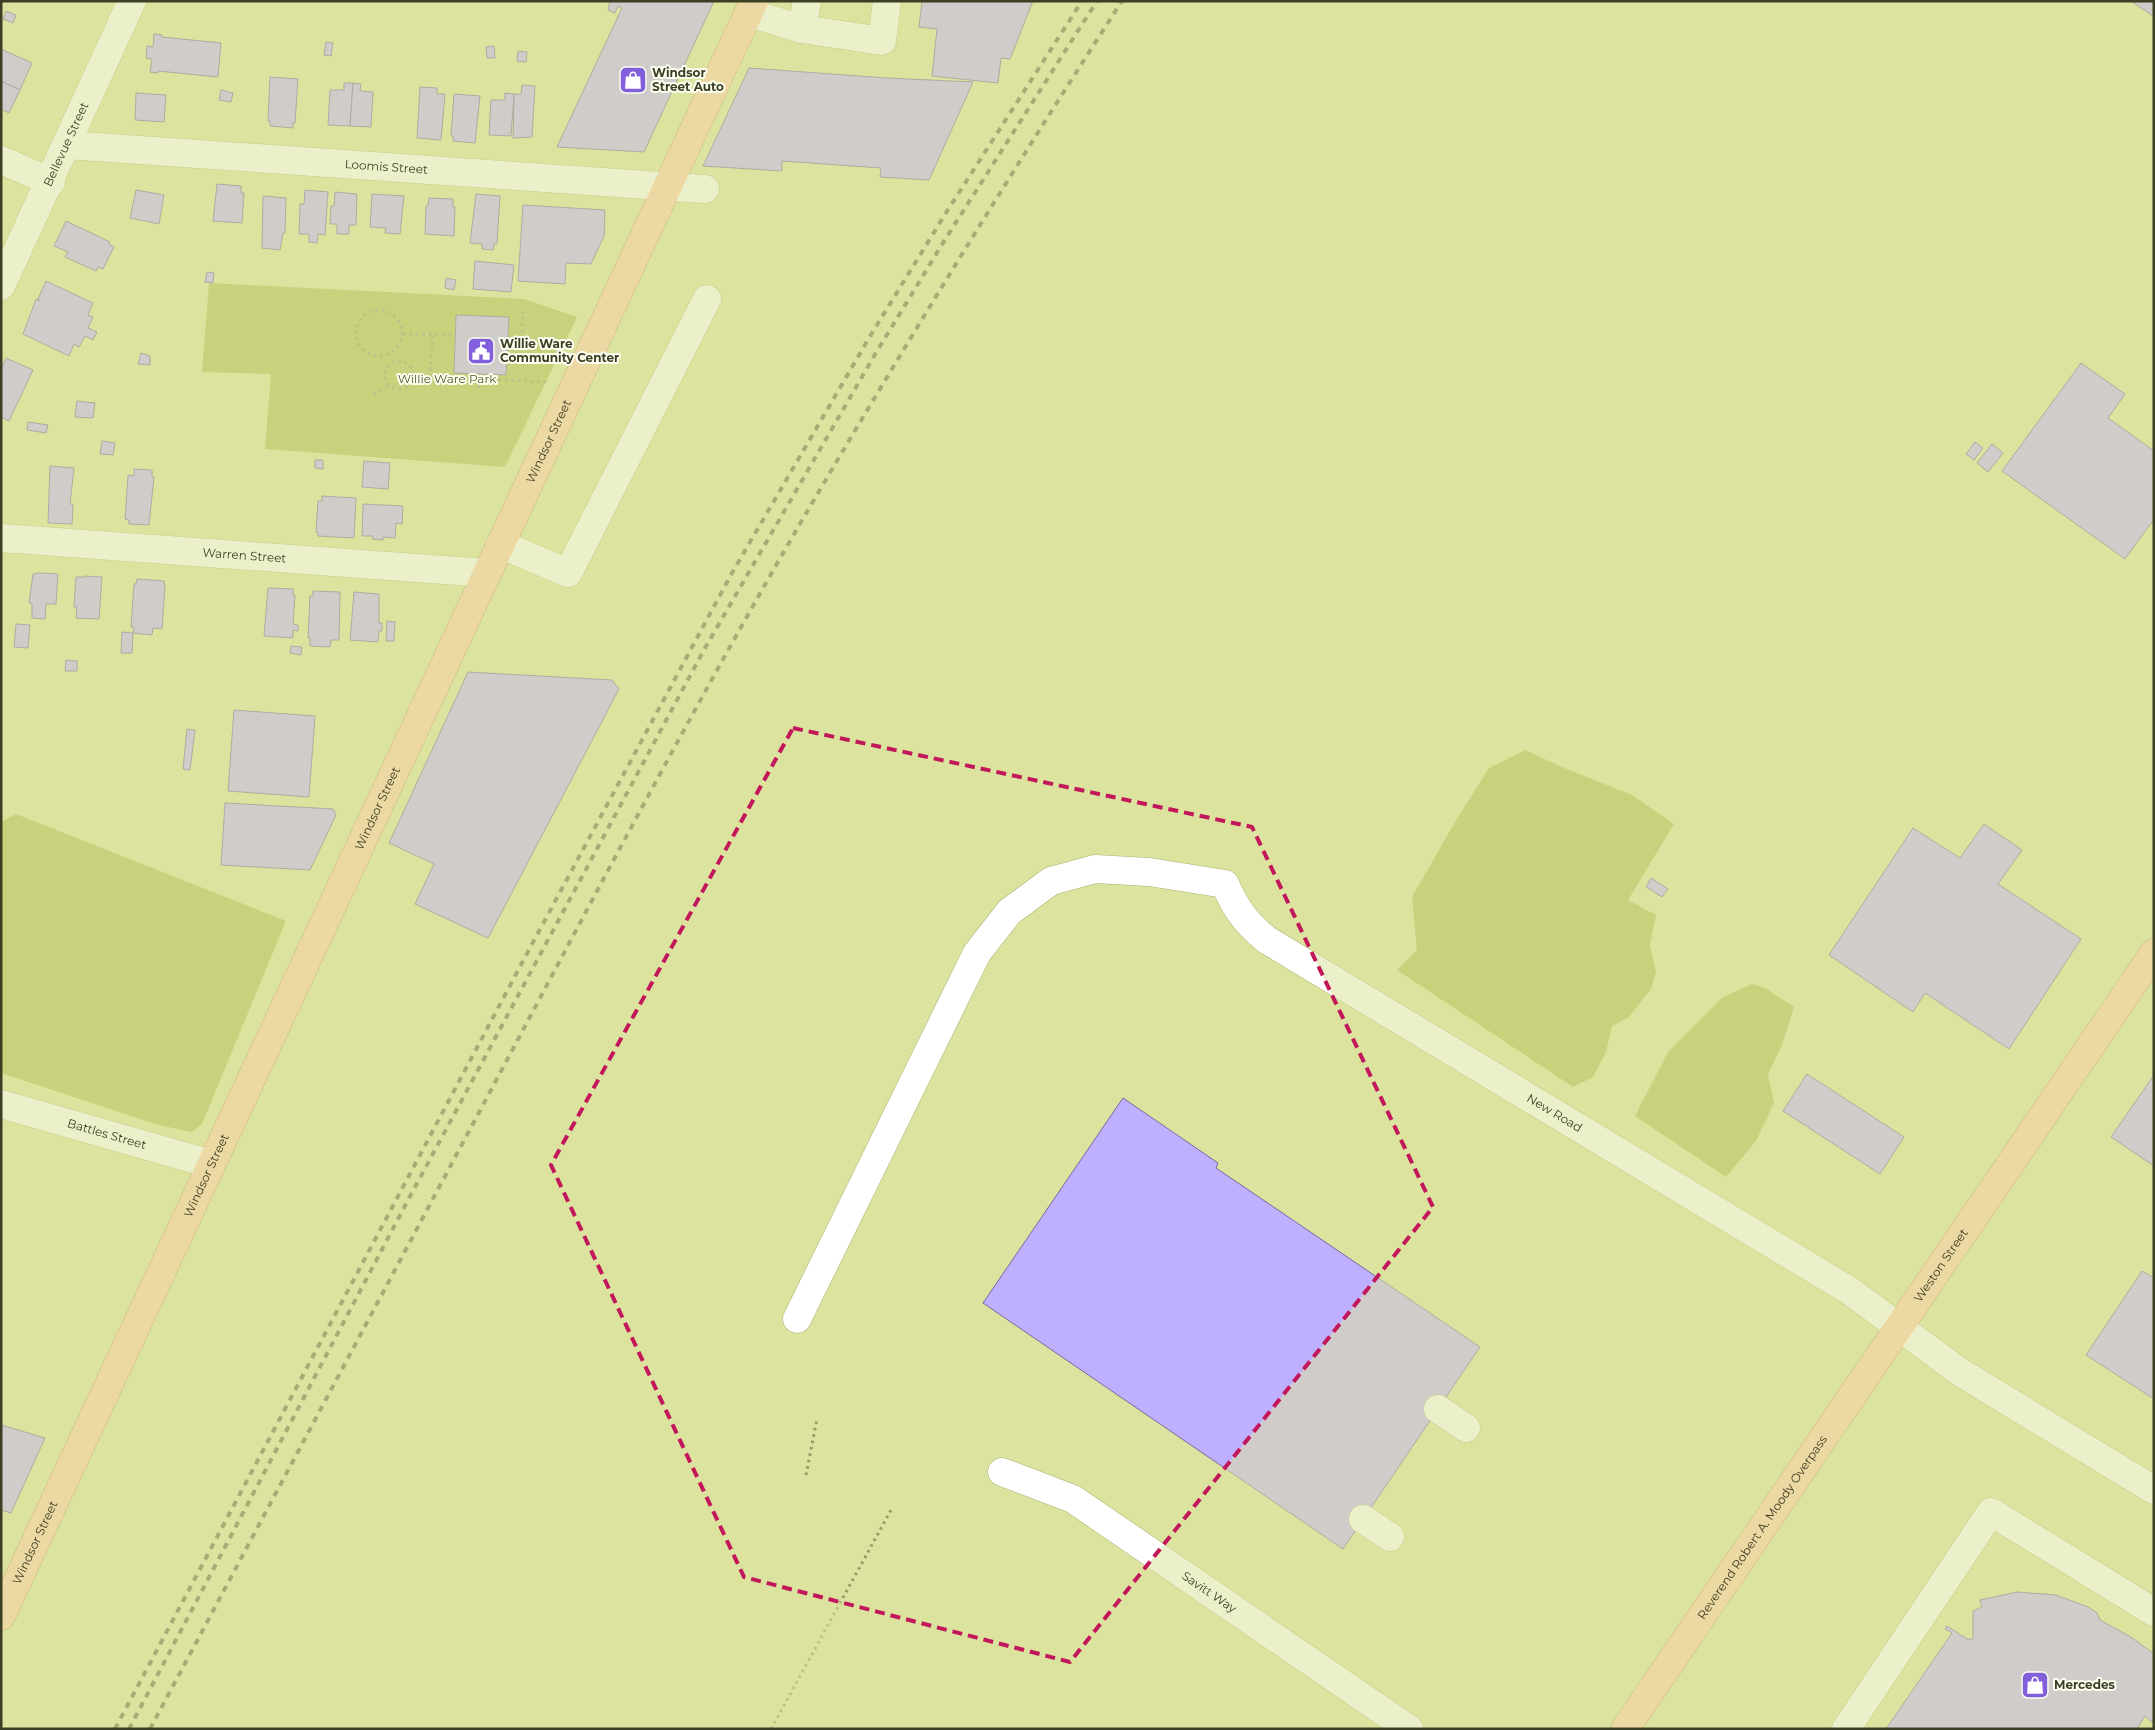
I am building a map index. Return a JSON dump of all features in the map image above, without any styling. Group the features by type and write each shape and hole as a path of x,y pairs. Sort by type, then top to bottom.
{"main road":[{"name":"Windsor Street","path":"1,1616 666,187 752,7"},
{"name":"Weston Street","path":"1900,1327 2154,953"},
{"name":"Reverend Robert A. Moody Overpass","path":"1626,1729 1900,1327"}],"street":[{"name":"Bellevue Street","path":"1,286 51,182 132,1"},
{"path":"802,29 807,1"},
{"path":"752,7 802,29 882,41 887,1"},
{"name":"Loomis Street","path":"68,145 705,189"},
{"path":"1,160 51,182"},
{"path":"500,544 568,573 707,299"},
{"name":"Warren Street","path":"1,538 486,573"},
{"name":"New Road","path":"797,1319 978,953 1009,912 1051,881 1095,869 1149,872 1225,884 1237,910 1267,940 1850,1291 1900,1327"},
{"name":"Battles Street","path":"1,1104 211,1164"},
{"path":"1900,1327 1960,1372 2154,1490"},
{"path":"1438,1409 1466,1428"},
{"name":"Savitt Way","path":"1002,1472 1074,1499 1409,1729"},
{"path":"1846,1729 1991,1512 2154,1612"},
{"path":"1363,1519 1390,1537"}],"path":[{"path":"375,310 382,310 390,312 400,323 403,334 400,344 389,355 381,357 366,353 361,347 356,333 361,318 375,310"},
{"path":"508,337 522,338 523,312"},
{"path":"403,334 455,335"},
{"path":"430,377 433,334"},
{"path":"389,355 392,362"},
{"path":"400,361 412,367 414,376 410,385 402,389 393,388 389,385 385,372 392,362 400,361"},
{"path":"414,376 550,382"},
{"path":"479,388 480,379"},
{"path":"374,394 389,385"},
{"path":"806,1476 817,1419"},
{"path":"771,1729 891,1510"}],"highlighted area":[{"path":"793,728 1252,827 1433,1207 1070,1662 744,1577 551,1165"}],"green space":[{"name":"Willie Ware Park","path":"209,283 524,299 577,317 505,467 265,449 271,374 202,372"},
{"path":"1525,750 1632,795 1674,824 1628,900 1656,915 1650,945 1656,972 1651,989 1629,1017 1612,1026 1606,1052 1593,1077 1573,1087 1397,970 1417,950 1412,897 1455,822 1489,768"},
{"path":"16,814 286,921 202,1124 192,1132 158,1125 1,1073 1,822"},
{"path":"1752,984 1765,988 1794,1007 1782,1045 1768,1074 1774,1103 1756,1141 1726,1177 1635,1116 1668,1052 1723,997"}],"building":[{"name":"Windsor Street Auto","path":"610,1 714,1 644,152 557,147 622,8 618,6 615,13 608,10"},
{"path":"922,1 1033,1 1010,59 1001,58 998,83 932,76 937,29 919,27"},
{"path":"2131,1 2154,1 2154,17 2153,16"},
{"path":"6,11 16,15 13,23 3,19"},
{"path":"154,34 162,35 162,37 221,43 218,77 158,71 158,73 150,72 152,59 146,58 147,46 153,47"},
{"path":"326,42 333,43 331,56 324,55"},
{"path":"494,46 495,58 487,58 486,47"},
{"path":"1,49 32,63 20,90 1,81"},
{"path":"518,51 527,52 526,62 517,61"},
{"path":"749,68 973,82 929,180 880,177 881,168 782,161 782,171 703,166"},
{"path":"270,77 298,79 293,128 270,126 270,121 268,121"},
{"path":"1,81 20,90 9,113 1,109"},
{"path":"344,83 353,83 350,126 328,125 330,90 344,90"},
{"path":"353,83 361,84 360,91 373,92 371,127 350,126"},
{"path":"522,85 535,86 532,137 513,138 514,94 521,94"},
{"path":"420,87 437,88 437,94 445,94 441,140 417,138"},
{"path":"221,90 233,93 231,102 219,100"},
{"path":"136,93 166,95 164,122 135,120"},
{"path":"505,93 514,94 511,136 489,135 491,100 505,100"},
{"path":"454,94 480,96 475,143 453,141 453,136 451,136"},
{"path":"217,184 241,186 241,193 244,193 242,223 213,221"},
{"path":"136,190 164,195 159,224 130,218"},
{"path":"305,190 328,192 325,235 318,234 317,243 309,242 309,234 299,234 300,204 304,204"},
{"path":"335,192 357,194 356,225 349,225 349,234 337,234 337,224 330,224 331,206 334,206"},
{"path":"372,194 404,196 400,234 385,233 386,228 370,227"},
{"path":"476,194 500,196 497,244 494,244 493,250 482,249 482,244 470,243"},
{"path":"263,196 286,198 285,233 283,233 280,250 262,248"},
{"path":"429,198 453,199 453,207 455,207 454,236 425,234 426,206 428,206"},
{"path":"523,205 605,210 604,236 591,264 566,263 565,284 518,281"},
{"path":"66,221 110,242 109,244 114,247 103,269 98,267 96,271 65,257 68,252 54,246"},
{"path":"475,261 514,265 511,292 473,289"},
{"path":"207,272 214,273 213,283 205,282"},
{"path":"446,278 456,280 454,290 445,288"},
{"path":"46,281 93,303 88,315 93,317 88,328 97,332 93,340 85,336 79,347 74,344 69,356 23,334 36,299 40,301 38,299"},
{"name":"Willie Ware Community Center","path":"456,315 509,317 506,375 454,373"},
{"path":"141,353 150,356 150,365 138,364"},
{"path":"6,358 33,370 9,421 1,417 1,369"},
{"path":"2081,363 2125,394 2108,418 2154,451 2154,519 2125,559 2002,471"},
{"path":"77,401 95,403 93,418 75,417"},
{"path":"28,422 48,425 46,433 27,430"},
{"path":"102,441 115,443 113,455 100,454"},
{"path":"1975,442 1983,448 1974,460 1966,454"},
{"path":"1992,444 2003,453 1988,472 1977,463"},
{"path":"315,460 323,460 323,469 315,468"},
{"path":"364,461 390,463 388,489 362,487"},
{"path":"50,466 74,468 70,504 73,504 72,524 48,523"},
{"path":"134,469 152,470 152,477 154,477 149,525 129,524 129,520 125,519 128,475 134,476"},
{"path":"322,496 356,498 354,538 318,536 318,532 316,532 318,501 322,501"},
{"path":"363,504 403,506 402,524 396,523 395,538 383,537 383,540 372,539 373,536 362,536"},
{"path":"33,574 58,574 56,604 46,604 45,619 32,618 32,603 29,603"},
{"path":"76,577 102,577 99,619 76,618 77,607 74,607"},
{"path":"137,579 164,581 162,629 153,628 152,635 133,633 134,627 131,627 134,584 136,584"},
{"path":"268,588 293,589 293,595 295,595 293,624 298,625 298,631 293,630 293,638 264,636"},
{"path":"313,591 340,592 339,640 331,640 330,647 310,646 310,638 308,638 310,596 313,596"},
{"path":"354,592 379,594 379,623 382,623 382,631 379,631 378,642 350,640"},
{"path":"387,621 395,622 394,641 386,641"},
{"path":"16,624 30,625 28,648 14,647"},
{"path":"122,632 133,633 132,653 121,653"},
{"path":"291,646 302,647 301,655 290,653"},
{"path":"66,660 77,661 77,671 65,671"},
{"path":"468,672 612,680 619,689 488,938 415,904 434,864 389,843"},
{"path":"234,710 315,716 309,797 228,791"},
{"path":"187,729 195,730 190,770 183,769"},
{"path":"225,803 333,809 336,815 310,870 221,865"},
{"path":"1984,824 2022,850 1998,884 2081,939 2009,1049 1925,993 1913,1012 1829,955 1913,828 1960,858"},
{"path":"1651,878 1668,889 1662,897 1646,887"},
{"path":"1807,1074 1904,1137 1880,1174 1783,1111"},
{"path":"2154,1075 2154,1166 2111,1137"},
{"path":"1123,1098 1218,1163 1216,1168 1480,1347 1343,1549 983,1303"},
{"path":"2142,1271 2154,1278 2154,1399 2086,1355"},
{"path":"1,1425 45,1438 11,1513 1,1510"},
{"name":"Mercedes","path":"2017,1592 2056,1595 2088,1607 2097,1613 2100,1620 2131,1637 2154,1654 2154,1718 2152,1719 2154,1724 2145,1716 2137,1729 1886,1729 1952,1633 1945,1629 1947,1626 1967,1639 1973,1639 1973,1611 1982,1607 1980,1600"}],"railway":[{"path":"115,1729 531,946 732,573 869,338 944,216 1082,1"},
{"path":"129,1729 407,1202 705,648 877,351 946,238 1097,1"},
{"path":"150,1729 730,646 808,510 923,317 1122,1"}],"place":[{"name":"Windsor Street Auto","path":"633,80"},
{"name":"Willie Ware Community Center","path":"481,351"},
{"name":"Mercedes","path":"2035,1685"}]}
